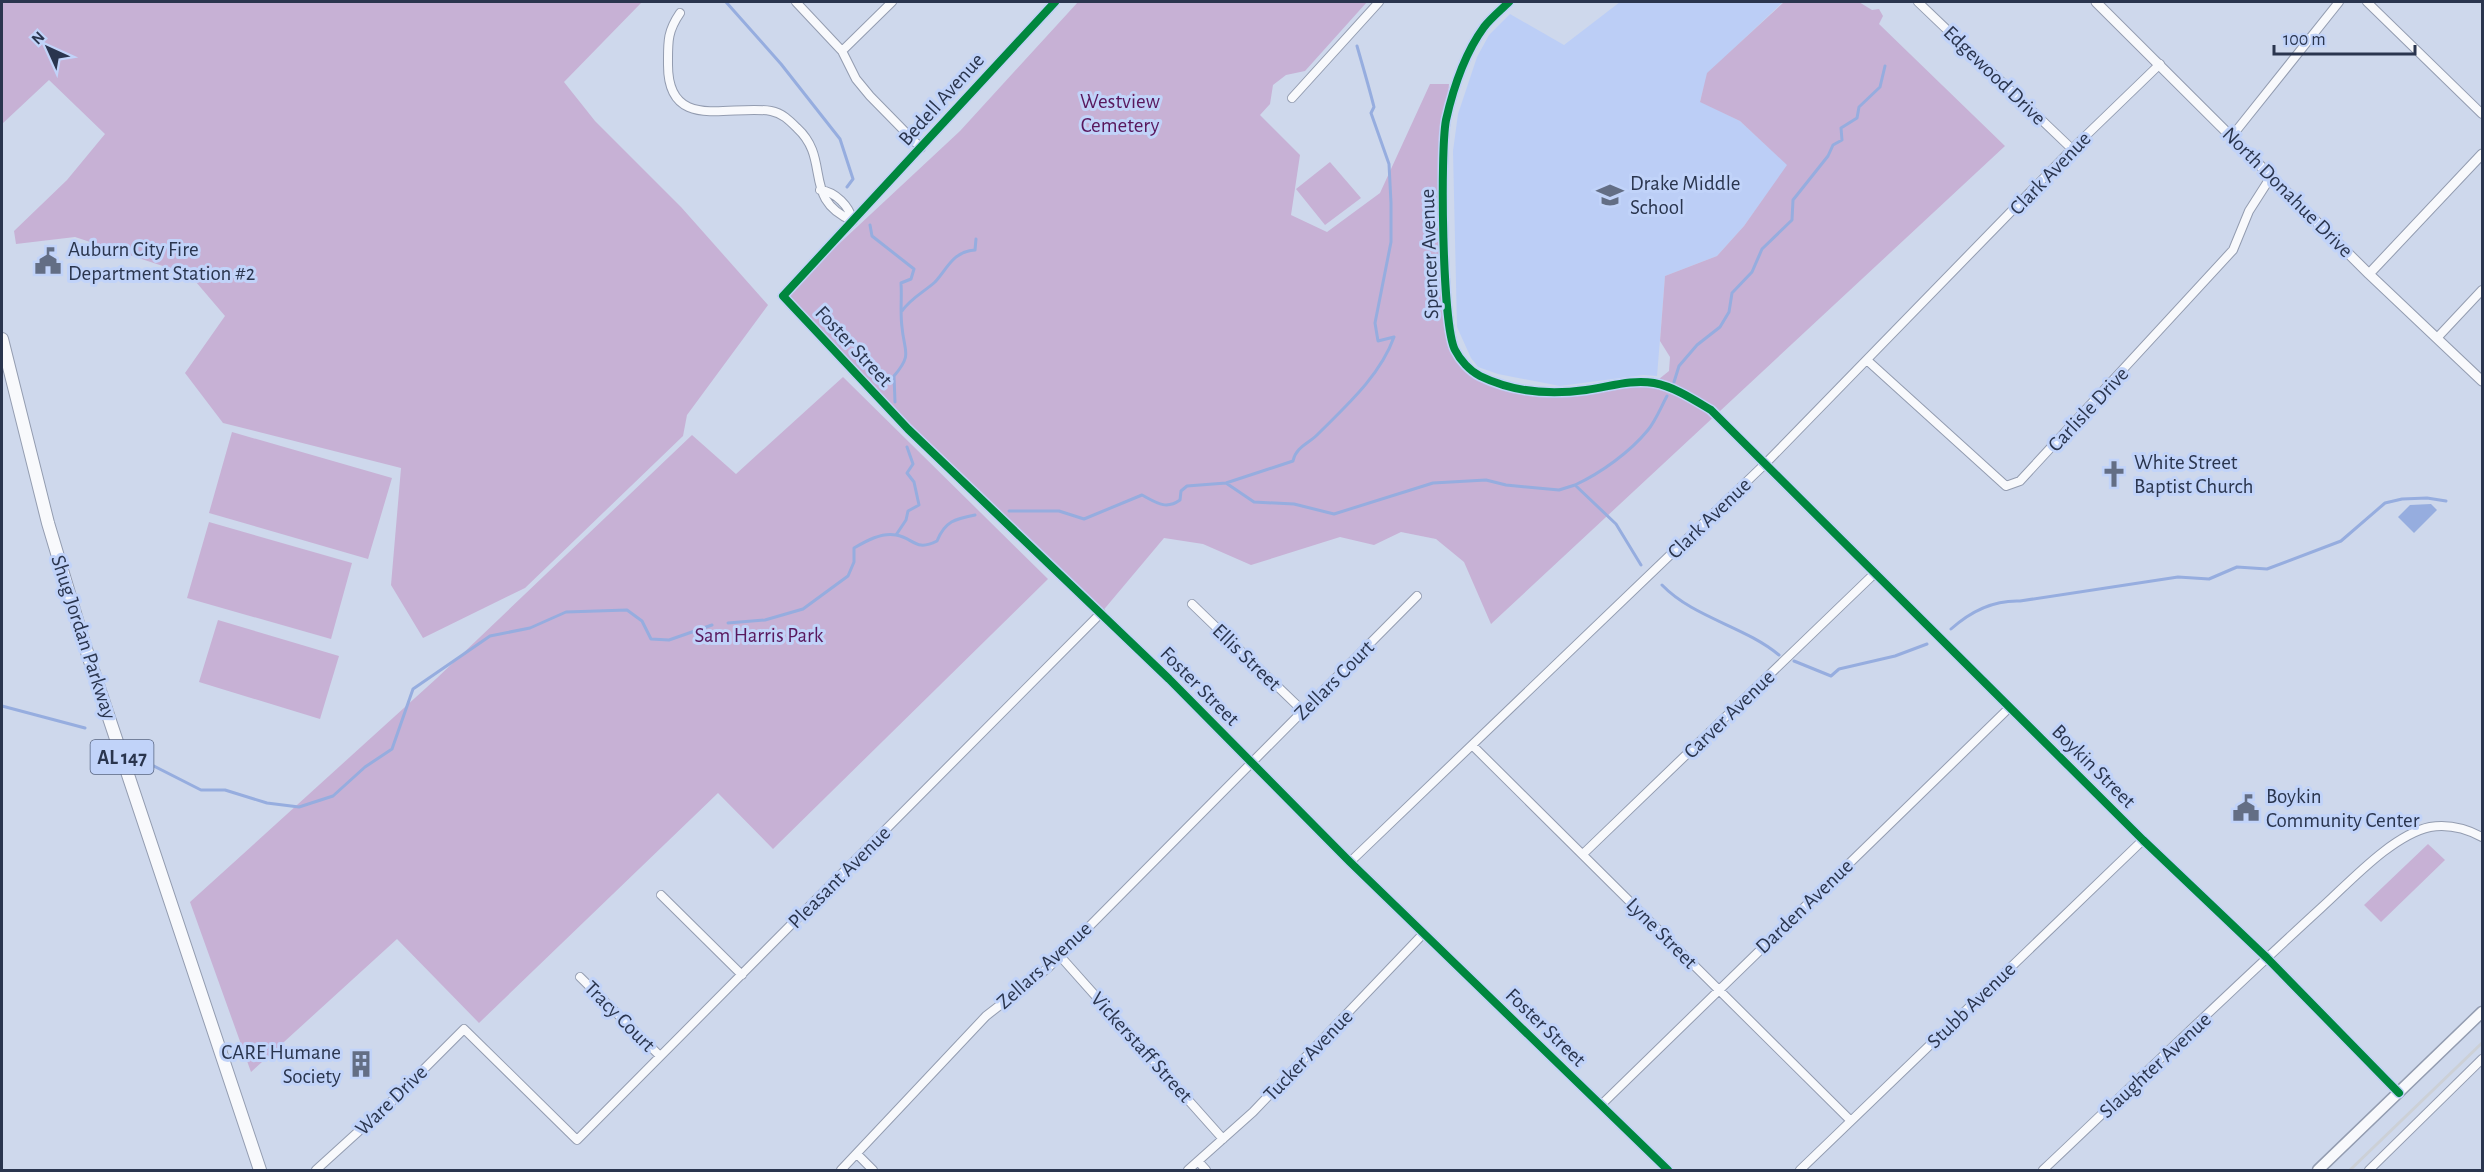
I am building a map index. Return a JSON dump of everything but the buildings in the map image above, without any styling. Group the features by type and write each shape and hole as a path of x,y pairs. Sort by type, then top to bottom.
{"main road":[{"name":"Shug Jordan Parkway","path":"2,339 48,523 83,640 260,1170"},
{"path":"2318,1170 2482,1012"}],"street":[{"path":"796,2 842,51 856,79 921,148"},
{"path":"842,51 892,2"},
{"name":"Bedell Avenue","path":"853,221 1055,2"},
{"path":"1292,98 1379,2"},
{"name":"Spencer Avenue","path":"1509,2 1484,27 1467,57 1446,120 1443,153 1447,317 1455,350 1477,374 1520,389 1553,394 1621,383 1654,383 1684,394 1711,410 1765,464"},
{"name":"Edgewood Drive","path":"1918,2 2072,149"},
{"name":"North Donahue Drive","path":"2096,2 2369,274 2482,381"},
{"path":"2232,136 2339,2"},
{"path":"2367,2 2482,114"},
{"path":"680,13 669,29 668,81 676,95 687,108 703,112 770,111 783,115 811,144 816,156 820,190 830,191 850,209 853,221"},
{"name":"Clark Avenue","path":"1350,862 1765,464 1868,361 2072,149 2160,64"},
{"path":"2369,274 2482,154"},
{"name":"Carlisle Drive","path":"1868,361 2006,486 2020,481 2233,250 2249,211 2272,175"},
{"name":"Foster Street","path":"853,221 783,296 908,429 1101,613 1350,862 1668,1170"},
{"path":"2436,338 2482,290"},
{"name":"Boykin Street","path":"1765,464 2143,840 2267,958 2399,1093"},
{"name":"Carver Avenue","path":"1583,854 1874,574"},
{"name":"Zellars Court","path":"1251,763 1417,596"},
{"name":"Ellis Street","path":"1192,604 1303,711"},
{"name":"Pleasant Avenue","path":"577,1140 1101,613"},
{"name":"Darden Avenue","path":"1601,1105 2009,708"},
{"name":"Lyne Street","path":"1473,746 1850,1120"},
{"name":"Zellars Avenue","path":"841,1170 987,1016 1060,956 1251,763"},
{"name":"Slaughter Avenue","path":"2043,1170 2356,876 2399,842 2430,827 2464,828 2482,837"},
{"name":"Stubb Avenue","path":"1800,1170 2143,840"},
{"path":"661,895 742,975"},
{"name":"Tucker Avenue","path":"1188,1170 1253,1112 1424,934"},
{"name":"Vickerstaff Street","path":"1060,956 1223,1139"},
{"name":"Tracy Court","path":"580,977 660,1056"},
{"name":"Ware Drive","path":"315,1170 392,1101 465,1029 577,1140"},
{"path":"2369,1170 2482,1059"},
{"path":"857,1154 873,1170"},
{"path":"1198,1161 1206,1170"}],"shaded area":[{"name":"Drake Middle School","path":"1620,2 1783,2 1708,73 1700,101 1740,121 1788,165 1744,226 1717,256 1665,276 1657,376 1643,375 1560,386 1498,374 1478,367 1471,358 1457,327 1453,151 1458,114 1477,57 1489,35 1510,14 1564,45"},
{"path":"2431,504 2437,510 2414,533 2398,517 2410,505"}],"green space":[{"path":"2,2 642,2 564,82 595,121 681,207 768,305 687,415 683,436 525,588 423,638 391,585 401,468 223,423 185,373 225,316 190,275 75,237 16,244 14,231 67,180 105,134 49,80 2,124"},
{"name":"Westview Cemetery","path":"1078,2 1367,2 1305,71 1286,75 1273,85 1270,104 1260,115 1300,155 1291,215 1327,232 1380,193 1430,84 1449,84 1443,153 1447,317 1455,350 1468,367 1488,379 1553,394 1654,383 1669,371 1670,357 1660,341 1665,276 1717,256 1744,226 1787,165 1740,121 1700,102 1707,73 1784,2 1859,2 1872,10 1879,9 1883,16 1879,24 2005,146 1491,624 1464,562 1436,539 1401,532 1374,545 1340,537 1251,565 1203,544 1164,538 1101,613 908,429 783,296 960,131"},
{"path":"1330,162 1361,198 1325,225 1296,189"},
{"name":"Sam Harris Park","path":"843,377 1048,579 773,849 718,793 479,1023 397,939 251,1072 190,902 437,678 692,435 736,474"},
{"path":"232,432 392,478 368,559 209,513"},
{"path":"209,522 352,563 331,639 187,598"},
{"path":"218,620 339,656 320,719 199,682"},
{"path":"2428,844 2445,860 2381,922 2364,905"}],"waterway":[{"path":"726,2 781,64 840,139 853,179 847,187"},
{"path":"1009,511 1059,511 1084,519 1142,495 1152,501 1170,505 1180,500 1181,491 1187,486 1226,483 1293,461 1300,449 1317,435 1371,378 1394,337 1378,341 1375,323 1391,242 1391,203 1389,164 1371,113 1374,107 1357,46"},
{"path":"1674,382 1679,366 1697,345 1720,327 1729,312 1732,293 1752,272 1762,249 1792,220 1793,200 1828,156 1833,145 1842,140 1841,128 1857,118 1859,107 1880,87 1885,66"},
{"path":"870,225 872,236 914,269 911,279 901,283 901,322 906,353 904,363 894,376 895,402"},
{"path":"902,311 935,282 956,257 967,251 975,250 976,239"},
{"path":"1575,485 1605,468 1633,446 1651,426 1667,396"},
{"path":"896,535 906,520 908,511 919,505 914,482 907,473 913,464 907,447"},
{"path":"1226,483 1254,502 1294,504 1334,514 1433,483 1486,480 1506,485 1559,490 1575,485 1616,524 1641,565"},
{"path":"1951,629 1975,612 2001,602 2178,577 2209,579 2237,567 2267,569 2341,541 2385,503 2402,499 2427,498 2446,501"},
{"path":"728,623 765,620 803,609 848,576 854,562 854,548 869,540 891,534 919,545 930,544 937,541 951,522 975,515"},
{"path":"1662,585 1689,606 1750,636 1779,655"},
{"path":"140,759 201,790 225,790 267,803 299,807 333,796 365,767 392,749 413,689 490,636 530,628 566,612 627,610 642,621 651,639 669,640 712,625"},
{"path":"1794,661 1831,676 1839,669 1895,656 1927,644"},
{"path":"2,706 85,728"}],"railway":[{"path":"2350,1170 2482,1043"}],"cycle path":[{"path":"1055,2 783,296 908,429 1169,679 1350,862 1668,1170"},
{"path":"1509,2 1484,27 1471,48 1456,84 1446,120 1443,200 1447,308 1455,350 1462,361 1480,376 1519,389 1546,392 1573,391 1645,382 1684,394 1711,410 2143,840 2267,958 2399,1093"}],"place":[{"name":"Drake Middle School","path":"1610,195"},
{"name":"Auburn City Fire Department Station #2","path":"48,261"},
{"name":"White Street Baptist Church","path":"2114,474"},
{"name":"Boykin Community Center","path":"2246,808"},
{"name":"CARE Humane Society","path":"361,1064"}]}
